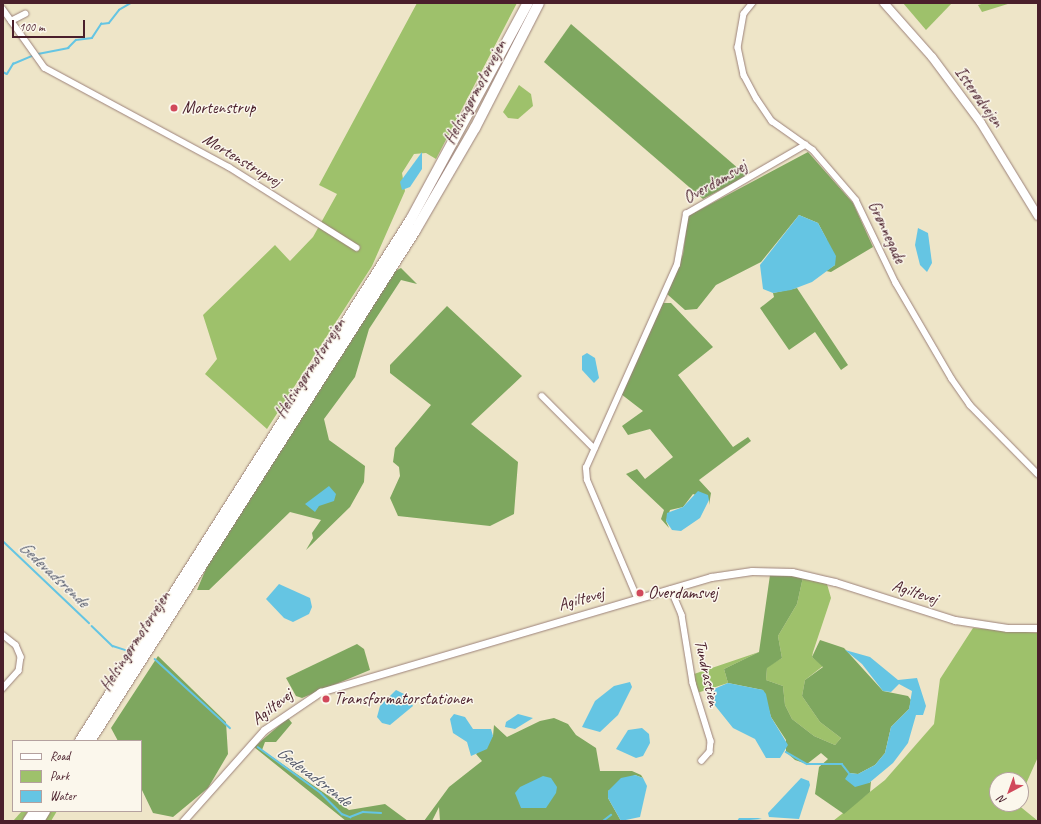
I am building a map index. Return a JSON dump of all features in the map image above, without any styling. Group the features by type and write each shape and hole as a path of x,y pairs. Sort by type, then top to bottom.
{"highway":[{"name":"Helsingørmotorvejen","path":"81,740 411,219 528,3"},
{"name":"Helsingørmotorvejen","path":"91,740 415,231 475,128 539,3"},
{"path":"28,821 34,812"},
{"path":"39,821 44,812"}],"main road":[{"name":"Isterødvejen","path":"884,3 932,57 981,123 1038,216"}],"street":[{"name":"Grønnegade","path":"751,4 744,14 738,35 744,76 772,121 806,145 856,200 899,289 968,402 1038,474"},
{"name":"Mortenstrupvej","path":"3,10 34,56 53,72 229,167 357,248"},
{"path":"10,21 25,14"},
{"name":"Overdamsvej","path":"637,598 587,480 586,468 594,448 636,362 677,265 686,214 806,145"},
{"path":"542,396 594,448"},
{"name":"Agiltevej","path":"183,821 264,730 320,692 637,598 734,572 792,572 835,582 955,620 1007,628 1038,628"},
{"name":"Tundrastien","path":"671,589 680,607 693,683 711,741 710,752 702,761"},
{"path":"3,635 16,645 22,657 19,671 3,689"}],"green space":[{"path":"417,3 517,3 436,159 426,153 414,154 402,173 405,191 372,266 267,429 205,374 217,359 203,315 275,245 290,261 313,237 337,194 319,185"},
{"path":"903,3 952,3 926,30"},
{"path":"985,3 1011,3 982,12 978,5"},
{"path":"571,24 747,176 703,199 544,62"},
{"path":"519,85 531,94 533,106 518,119 508,118 503,112"},
{"path":"808,152 853,203 873,247 831,272 826,271 835,265 826,238 818,223 799,215 761,262 716,285 697,309 685,310 667,294 683,254 688,216"},
{"path":"401,268 417,284 401,280 369,329 355,377 324,419 329,440 365,466 364,482 350,507 306,550 313,538 312,533 321,520 290,512 209,590 197,590 208,564 395,271"},
{"path":"797,288 848,365 841,370 815,332 789,350 760,308 774,297 773,293"},
{"path":"663,303 671,303 713,347 678,375 733,447 748,437 751,441 699,480 711,493 709,505 709,500 693,494 683,507 670,510 666,521 669,528 661,519 664,510 626,474 637,469 645,479 673,457 650,429 628,435 622,426 643,411 621,394"},
{"path":"447,306 522,376 471,424 518,462 514,514 490,526 398,516 390,498 400,476 399,467 393,462 395,448 431,405 390,373 390,365"},
{"path":"770,575 803,577 797,604 778,636 782,658 767,668 766,680 783,686 785,705 792,719 814,736 835,745 841,738 820,722 802,696 805,680 823,667 812,657 820,640 844,648 883,691 908,696 911,700 909,709 891,727 885,753 875,765 858,774 849,773 869,783 871,781 870,792 844,814 815,794 819,767 828,759 821,753 807,764 795,760 786,752 786,740 771,717 763,690 728,683 724,669 759,652"},
{"path":"803,577 827,584 831,598 812,657 823,666 805,680 802,696 820,722 841,738 835,745 814,736 792,719 785,705 783,686 766,680 767,667 782,658 778,636 797,604"},
{"path":"973,628 1038,633 1038,757 1029,777 1029,772 989,772 989,812 1027,812 1038,821 833,821 885,780 934,724 940,679"},
{"path":"357,644 364,649 370,670 302,698 296,696 286,678"},
{"path":"759,652 724,669 728,683 697,693 694,674"},
{"path":"158,656 226,722 228,754 208,788 173,817 153,813 142,790 142,740 117,740 111,728"},
{"path":"288,718 292,723 276,742 265,742 262,750 349,810 385,804 408,821 346,821 254,747"},
{"path":"554,718 568,724 576,735 596,748 600,771 632,771 641,775 643,778 635,775 608,791 608,798 621,821 440,821 439,807 432,821 424,821 449,787 482,761 476,754 493,736 494,725 507,737 540,721"},
{"path":"21,812 27,812 22,821 13,821"},
{"path":"50,812 56,812 51,821 44,821"}],"water":[{"path":"422,152 422,169 410,187 402,190 400,182"},
{"path":"799,215 818,223 836,256 835,265 812,282 791,290 773,293 763,289 760,265"},
{"path":"918,228 928,233 932,263 927,272 920,265 915,245"},
{"path":"587,353 595,358 599,378 594,383 582,370 582,356"},
{"path":"329,486 336,494 334,501 319,506 315,512 305,504"},
{"path":"698,491 708,495 709,500 700,518 681,531 672,530 666,521 667,513 683,507"},
{"path":"279,584 310,598 312,607 309,614 293,622 284,618 266,599"},
{"path":"845,650 870,657 898,680 917,678 926,706 923,715 916,715 908,743 893,763 869,783 855,787 845,779 849,773 858,774 875,765 885,753 891,727 909,709 912,691 899,684 891,692 883,691 862,664"},
{"path":"630,682 632,687 618,715 600,732 582,727 595,701 614,686"},
{"path":"728,683 763,690 766,694 771,717 788,745 780,758 766,758 755,739 733,728 713,703 714,689"},
{"path":"396,690 408,696 413,706 390,725 382,723 377,717 380,706"},
{"path":"454,714 465,717 473,729 491,729 493,736 487,749 471,756 467,742 453,733 450,719"},
{"path":"518,714 533,718 515,729 505,727 506,722"},
{"path":"642,728 649,734 650,743 643,756 636,758 616,749 628,730"},
{"path":"635,775 643,778 647,786 640,817 621,821 608,798 608,791 621,778"},
{"path":"543,776 551,778 557,787 556,793 546,808 521,808 515,793 520,787"},
{"path":"801,778 809,781 810,785 799,819 769,817 768,813"},
{"path":"739,818 758,818 762,819 737,821"}],"waterway":[{"path":"38,54 68,48 76,40 92,38 101,24 109,23 119,10 131,3"},
{"path":"3,72 7,74 13,64 34,55"},
{"name":"Gedevadsrende","path":"3,541 89,623"},
{"name":"Gedevadsrende","path":"92,626 113,646 125,650"},
{"name":"Gedevadsrende","path":"155,659 230,728"},
{"name":"Gedevadsrende","path":"258,747 321,793 342,814 350,817 363,812 381,813"},
{"path":"786,752 807,764 842,764 849,773"},
{"name":"Gedevadsrende","path":"603,821 611,815"}],"place":[{"name":"Mortenstrup","path":"174,108"},
{"name":"Overdamsvej","path":"640,593"},
{"name":"Transformatorstationen","path":"326,699"}]}
